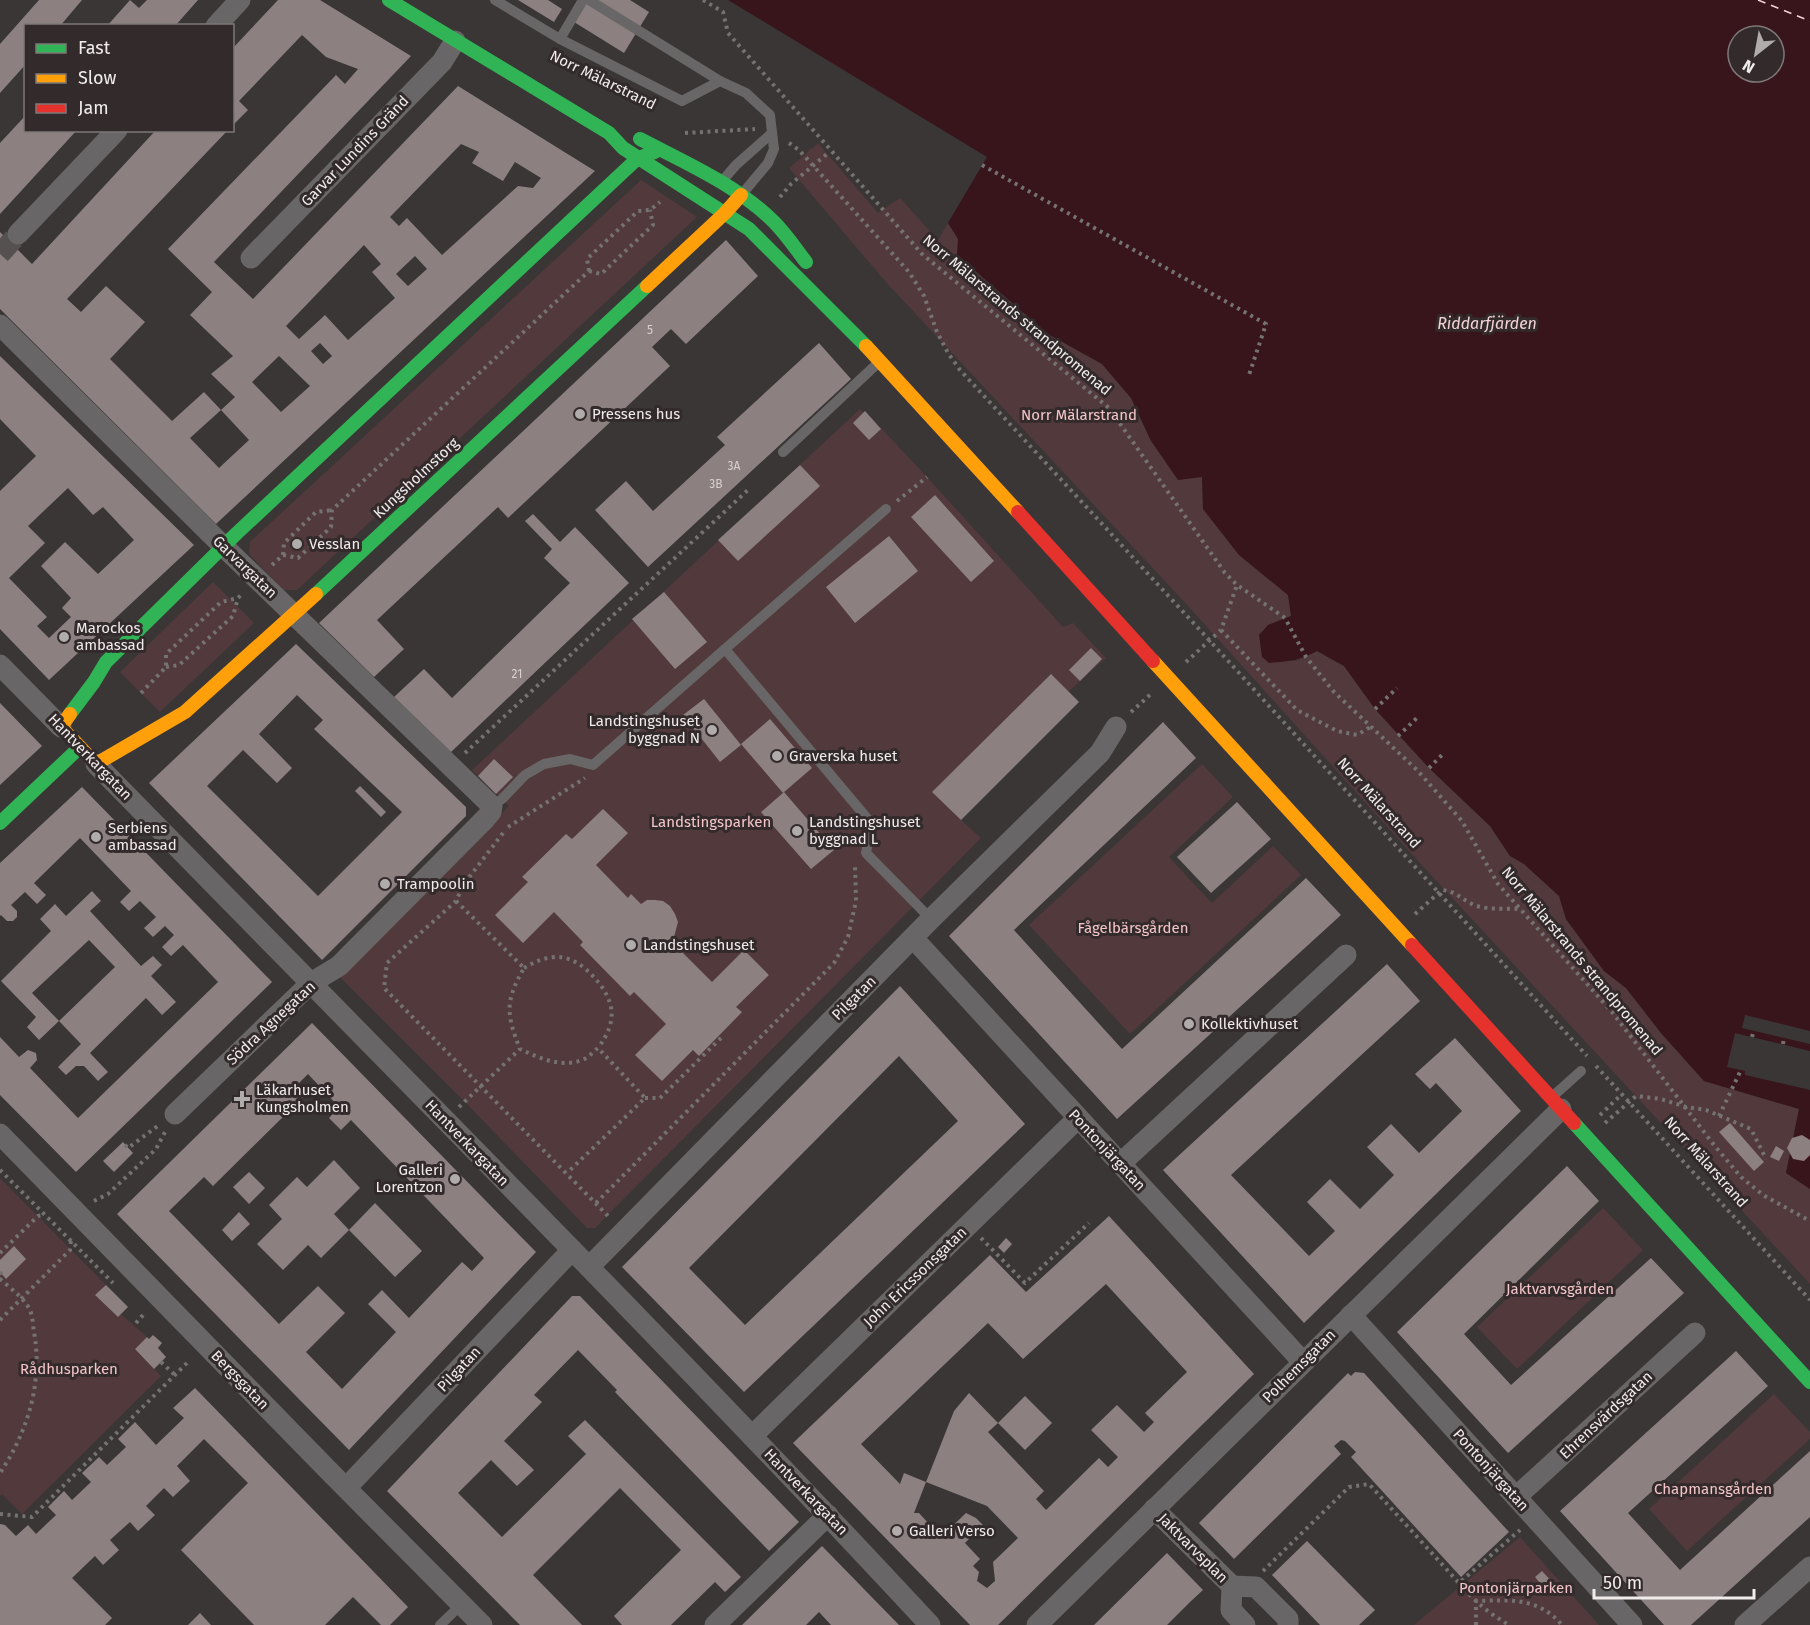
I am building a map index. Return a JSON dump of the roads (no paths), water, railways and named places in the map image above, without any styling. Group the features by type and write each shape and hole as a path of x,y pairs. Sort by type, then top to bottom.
{"street":[{"path":"218,24 240,0"},
{"path":"389,0 609,132 623,148 749,229 765,244 880,361 1810,1382"},
{"name":"Garvar Lundins Gränd","path":"251,258 442,62 455,41"},
{"path":"18,234 115,132"},
{"path":"609,132 632,135 646,140 721,182 756,206 775,223 880,361"},
{"path":"61,728 106,662 223,546 638,158 663,150"},
{"name":"Kungsholmstorg","path":"96,764 185,712 294,615 725,213 741,195"},
{"name":"Garvargatan","path":"0,325 223,546 492,806"},
{"name":"Hantverkargatan","path":"0,665 572,1250 828,1515 930,1625"},
{"name":"Pilgatan","path":"588,1267 931,919 1100,753 1116,727"},
{"path":"0,823 80,747"},
{"name":"Södra Agnegatan","path":"175,1114 311,983 339,966 485,819 491,812 492,806"},
{"name":"Pontonjärgatan","path":"913,938 1303,1362"},
{"path":"1120,1164 1346,955"},
{"name":"Polhemsgatan","path":"1037,1625 1351,1315 1556,1103"},
{"name":"John Ericssonsgatan","path":"752,1436 1077,1118"},
{"name":"Bergsgatan","path":"0,1134 482,1625"},
{"name":"Pilgatan","path":"346,1488 572,1250"},
{"name":"Pontonjärgatan","path":"1351,1315 1632,1625"},
{"name":"Ehrensvärdsgatan","path":"1516,1497 1695,1333"},
{"name":"Jaktvarvsplan","path":"1154,1509 1232,1586 1256,1587 1288,1619 1288,1625"},
{"path":"715,1625 828,1515"},
{"path":"1745,1625 1810,1567"},
{"name":"Jaktvarvsplan","path":"1232,1586 1231,1610 1245,1625"}],"lane":[{"path":"495,0 560,39 682,101 720,81"},
{"path":"560,39 583,0"},
{"path":"589,0 720,81 746,93 770,115 774,149 768,164 741,195"},
{"path":"725,213 718,196 721,182 736,165 772,133"},
{"path":"783,452 880,361"},
{"path":"492,806 525,775 544,764 570,759 593,765 724,648 886,509"},
{"path":"724,648 871,823 866,853 931,919"},
{"path":"1556,1103 1581,1071"},
{"path":"440,1625 462,1604"}],"water":[{"name":"Riddarfjärden","path":"728,0 1810,0 1810,1189 1786,1173 1799,1109 1704,1081 1661,1033 1626,988 1604,971 1566,919 1559,896 1524,864 1510,856 1490,826 1429,768 1375,709 1344,666 1317,651 1299,659 1283,662 1269,663 1262,657 1259,635 1268,625 1291,616 1288,595 1239,555 1203,509 1202,477 1178,480 1151,441 1131,398 1102,364 1048,334 957,255 958,239 948,223 987,157"}],"tunnel":[{"path":"0,254 18,234"}],"place":[{"name":"Pressens hus","path":"580,414"},
{"name":"Vesslan","path":"297,544"},
{"name":"Marockos ambassad","path":"64,637"},
{"name":"Landstingshuset byggnad N","path":"712,730"},
{"name":"Graverska huset","path":"777,756"},
{"name":"Landstingshuset byggnad L","path":"797,831"},
{"name":"Serbiens ambassad","path":"96,837"},
{"name":"Trampoolin","path":"385,884"},
{"name":"Landstingshuset","path":"631,945"},
{"name":"Kollektivhuset","path":"1189,1024"},
{"name":"Läkarhuset Kungsholmen","path":"242,1099"},
{"name":"Galleri Lorentzon","path":"455,1179"},
{"name":"Galleri Verso","path":"897,1531"}],"park label":[{"name":"Norr Mälarstrand","path":"1079,415"},
{"name":"Landstingsparken","path":"711,822"},
{"name":"Fågelbärsgården","path":"1133,928"},
{"name":"Jaktvarvsgården","path":"1560,1289"},
{"name":"Rådhusparken","path":"69,1369"},
{"name":"Chapmansgården","path":"1713,1489"},
{"name":"Pontonjärparken","path":"1516,1588"}]}
